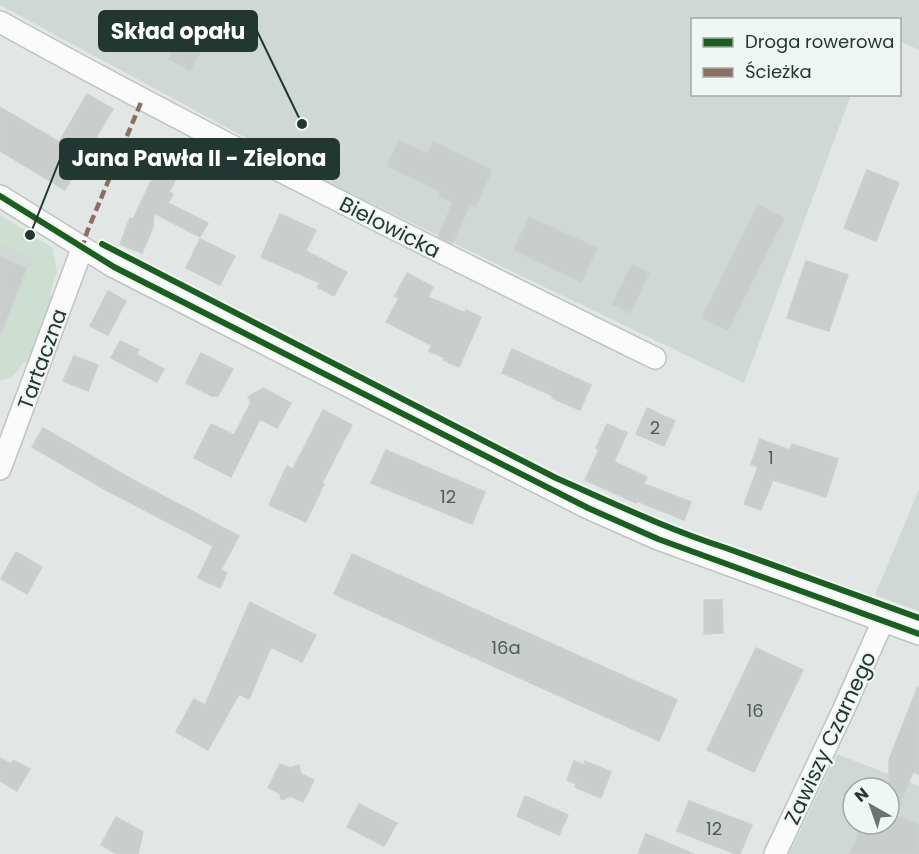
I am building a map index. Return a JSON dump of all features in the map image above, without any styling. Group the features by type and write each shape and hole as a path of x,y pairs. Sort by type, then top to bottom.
{"street":[{"name":"Bielowicka","path":"0,22 142,100 462,263 655,358"},
{"path":"0,196 82,249 193,308 625,526 919,634"},
{"name":"Tartaczna","path":"0,469 82,249"},
{"name":"Zawiszy Czarnego","path":"775,854 883,621"}],"shaded area":[{"path":"0,0 919,0 919,50 901,41 901,18 691,18 691,96 851,96 744,383 341,189 0,5"},
{"path":"0,221 45,264 0,376"},
{"path":"919,489 919,611 875,595"},
{"path":"837,754 893,776 841,776 841,836 901,836 901,779 919,786 919,854 789,854"}],"green space":[{"path":"0,215 53,248 57,272 50,293 56,304 30,362 23,363 11,377 0,380 0,342 33,258 0,244"}],"building":[{"path":"178,41 200,53 190,70 169,59"},
{"path":"87,94 113,109 65,190 0,151 0,107 59,142"},
{"path":"399,141 427,154 433,142 492,170 475,207 470,205 452,244 438,237 453,202 439,196 441,192 387,166"},
{"path":"157,169 160,170 160,174 175,181 169,192 173,194 168,203 208,223 200,237 154,213 153,227 142,253 120,244 130,218 133,219"},
{"path":"867,170 899,183 876,241 844,228"},
{"path":"758,205 784,218 728,330 702,318"},
{"path":"280,214 316,230 306,251 347,272 334,296 317,287 320,283 261,257"},
{"path":"529,217 597,248 581,282 514,250"},
{"path":"200,239 235,256 220,285 186,268"},
{"path":"0,257 26,268 1,332 0,331"},
{"path":"806,261 848,275 829,331 787,318"},
{"path":"632,264 649,273 630,313 612,304"},
{"path":"407,273 433,287 428,297 465,313 466,310 481,317 459,367 429,351 431,345 386,322 399,298 395,296"},
{"path":"108,291 126,301 108,335 90,326"},
{"path":"120,341 139,350 136,354 164,369 157,382 111,358"},
{"path":"512,349 591,385 580,410 502,373"},
{"path":"201,353 233,369 218,396 212,396 186,383"},
{"path":"74,356 98,365 88,391 63,381"},
{"path":"263,388 291,403 277,428 260,419 231,477 194,458 211,424 234,435 251,402 248,397"},
{"path":"647,408 675,421 664,446 636,434"},
{"path":"323,410 352,425 322,483 324,484 306,522 269,505 287,466 293,469"},
{"path":"607,424 627,433 614,462 647,477 644,484 691,502 684,520 637,501 636,503 585,480 599,450 596,448"},
{"path":"43,428 135,481 239,536 221,570 227,573 220,588 198,578 213,546 104,489 32,447"},
{"path":"760,439 790,450 792,444 838,459 826,497 773,480 761,510 744,504 758,467 751,464"},
{"path":"386,450 485,492 472,524 371,483"},
{"path":"16,552 42,567 27,594 1,579"},
{"path":"352,554 677,700 659,741 334,594"},
{"path":"704,600 722,600 723,633 704,634"},
{"path":"250,602 316,635 302,662 271,647 249,699 239,694 208,750 176,732 194,699 205,705"},
{"path":"756,648 803,670 754,772 707,750"},
{"path":"918,686 919,774 913,772 901,801 901,776 889,776 889,760"},
{"path":"0,758 11,764 13,760 30,769 17,791 0,781"},
{"path":"574,761 584,765 585,761 611,772 601,798 575,787 576,784 567,780"},
{"path":"280,764 290,768 299,765 301,774 314,780 303,802 291,796 282,800 279,793 268,788"},
{"path":"525,796 568,815 559,835 517,816"},
{"path":"689,801 752,825 740,854 677,831"},
{"path":"359,804 397,823 384,846 347,827"},
{"path":"116,817 143,832 138,854 117,854 101,845"},
{"path":"901,818 919,825 919,854 850,854 857,836 901,836"},
{"path":"646,834 694,854 638,854"}],"marked path":[{"path":"82,249 142,100"}],"cycle path":[{"path":"0,196 114,267 588,508 658,539 919,634"},
{"path":"102,244 556,478 683,533 919,618"}],"place":[{"name":"Skład opału","path":"302,124"},
{"name":"Jana Pawła II - Zielona","path":"30,235"}]}
